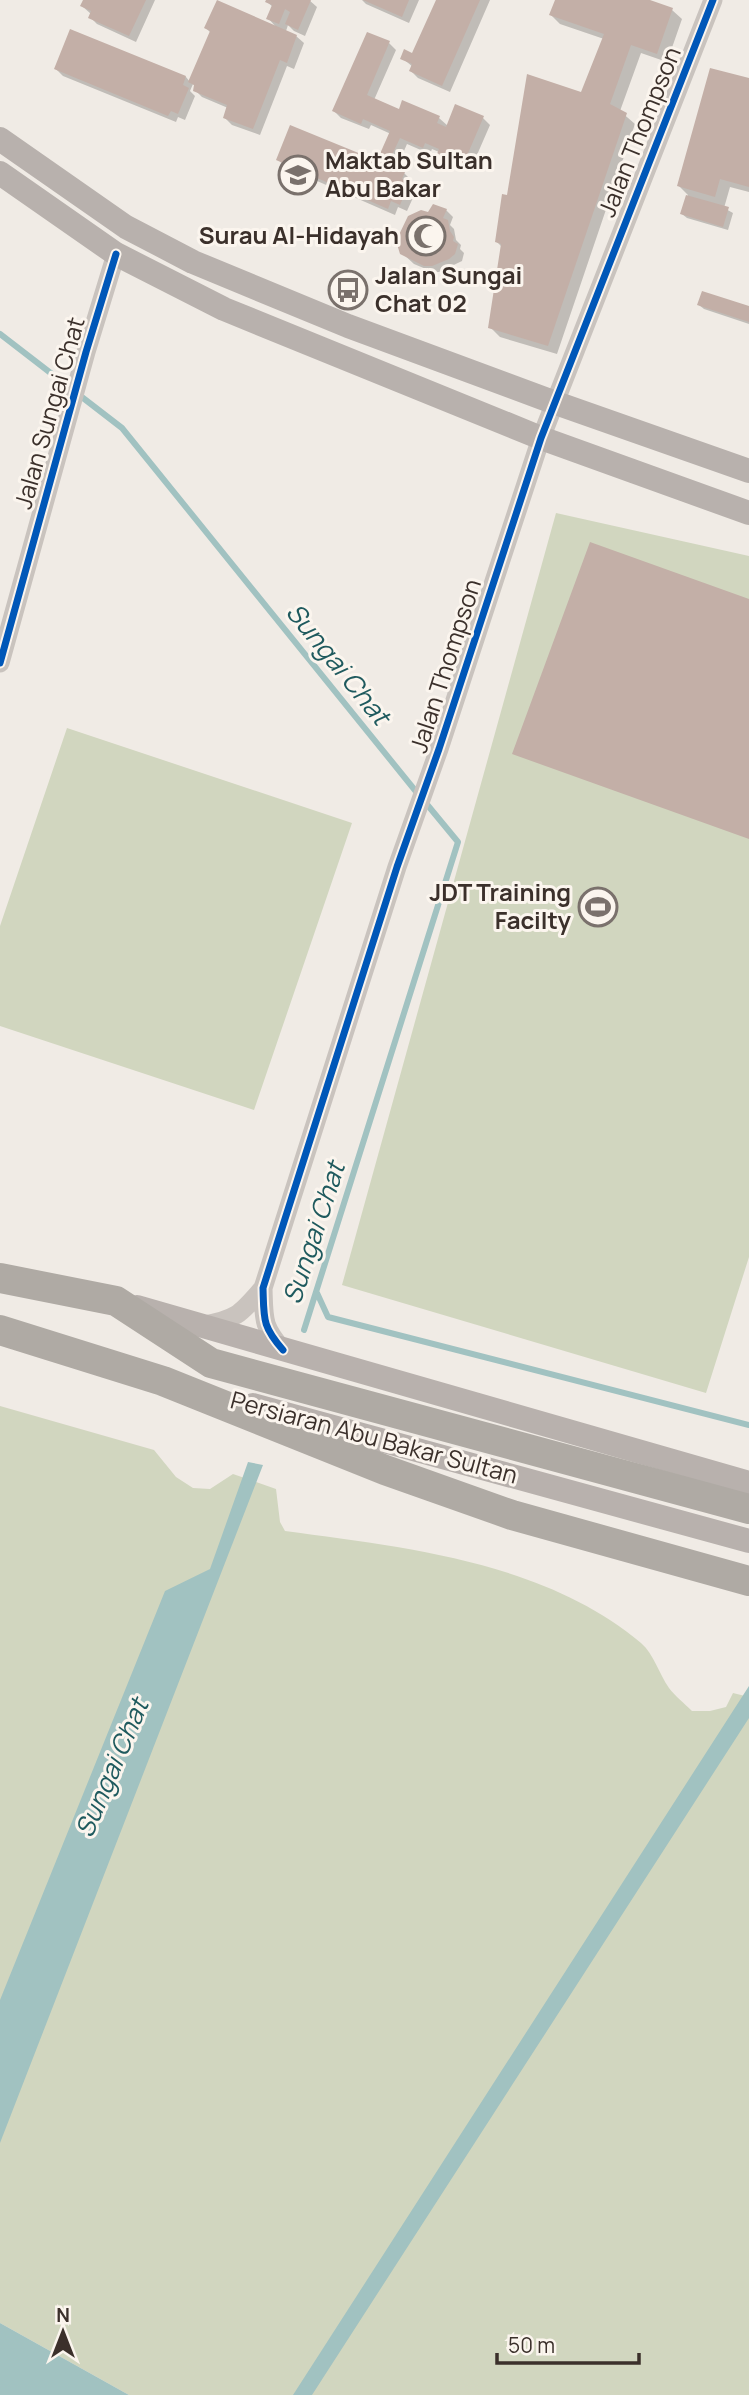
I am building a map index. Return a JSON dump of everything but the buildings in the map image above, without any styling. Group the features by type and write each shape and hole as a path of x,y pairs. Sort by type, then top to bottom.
{"highway":[{"path":"0,1278 116,1301 211,1363 749,1509"},
{"name":"Persiaran Abu Bakar Sultan","path":"0,1330 163,1381"},
{"path":"163,1381 385,1470 512,1515 749,1581"}],"main road":[{"path":"0,139 126,227 193,262 337,322 749,471"},
{"path":"0,173 116,254 224,309 541,438 749,513"},
{"path":"116,1301 749,1483"},
{"name":"Persiaran Abu Bakar Sultan","path":"163,1381 749,1541"}],"street":[{"name":"Jalan Thompson","path":"283,1350 264,1323 262,1288 397,867 434,764 553,402 713,0"},
{"name":"Jalan Sungai Chat","path":"0,663 116,254"},
{"name":"Jalan Thompson","path":"200,1326 225,1322 238,1316 262,1288"}],"green space":[{"name":"JDT Training Facilty","path":"556,513 749,556 749,1257 706,1393 342,1285"},
{"path":"67,728 352,823 254,1110 0,1026 0,926"},
{"path":"0,1406 154,1450 176,1477 193,1488 210,1489 233,1474 276,1489 280,1522 285,1531 425,1552 518,1576 562,1594 603,1616 641,1643 669,1688 692,1711 710,1711 726,1707 733,1693 749,1697 749,2395 129,2395 0,2323"}],"water":[{"path":"248,1462 263,1465 0,2143 0,2000 165,1591 210,1569"},
{"path":"749,1686 749,1718 312,2395 293,2395"},
{"path":"0,2323 129,2395 0,2395"}],"waterway":[{"name":"Sungai Chat","path":"0,334 122,428 418,794"},
{"name":"Sungai Chat","path":"304,1330 458,842 425,802"},
{"path":"317,1293 328,1317 749,1425"}],"cycle path":[{"path":"283,1350 271,1335 266,1322 263,1288 397,867 439,749 541,438 713,0"},
{"path":"0,663 86,352 116,254"}],"place":[{"name":"Maktab Sultan Abu Bakar","path":"298,175"},
{"name":"Surau Al-Hidayah","path":"426,236"},
{"name":"Jalan Sungai Chat 02","path":"348,290"},
{"name":"JDT Training Facilty","path":"598,907"}]}
